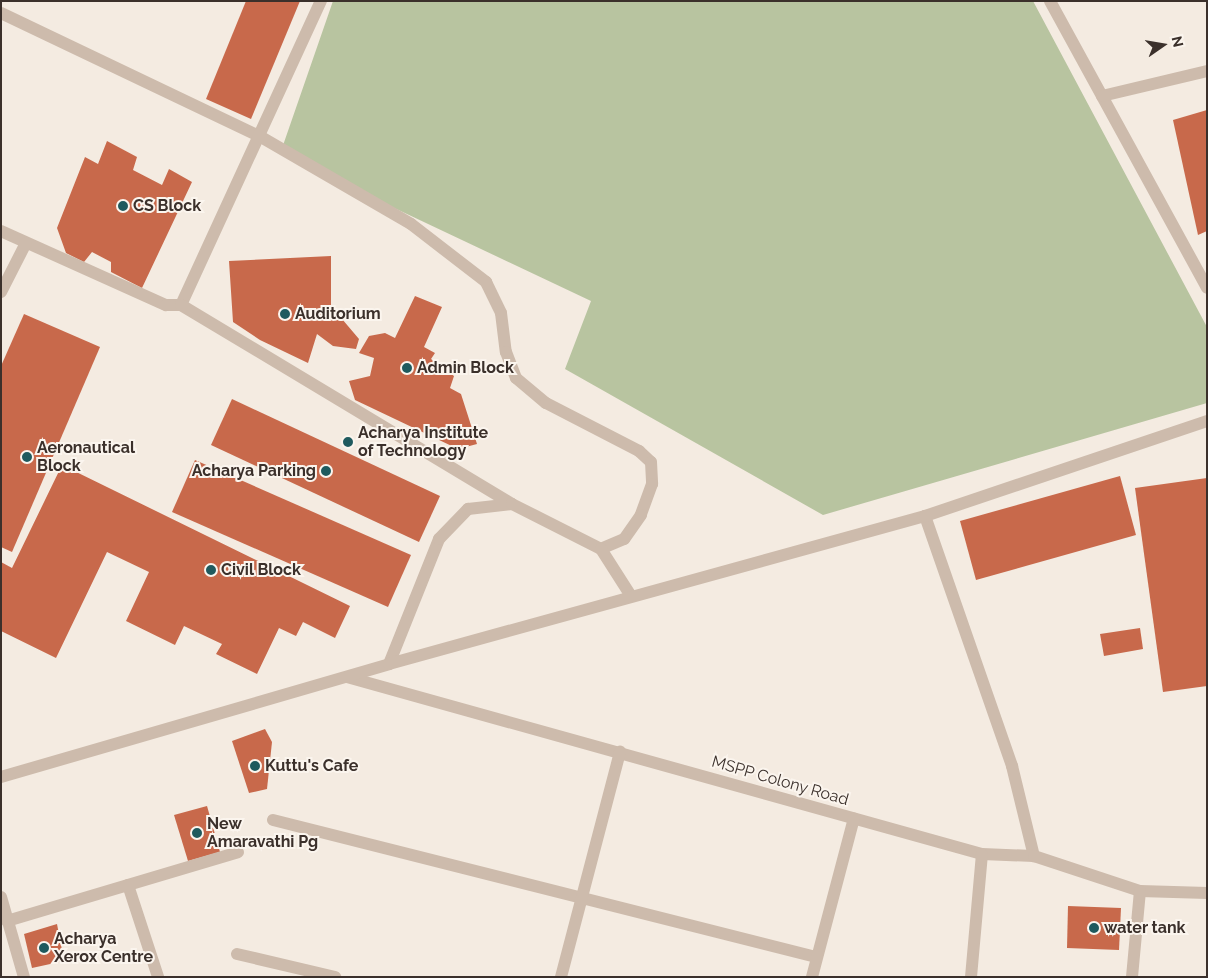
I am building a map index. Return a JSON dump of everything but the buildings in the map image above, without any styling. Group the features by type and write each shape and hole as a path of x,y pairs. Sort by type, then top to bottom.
{"street":[{"path":"181,305 261,137 321,1"},
{"path":"1050,1 1207,288"},
{"path":"1,13 261,137 411,224 451,252 486,282 501,313 506,352 516,378 546,403 638,451 651,462 652,484 641,515 624,539 601,549"},
{"path":"1102,96 1207,71"},
{"path":"1,231 166,305 181,305 512,504 601,549 631,596"},
{"path":"1,292 26,243"},
{"path":"1,777 390,664 924,516 1207,421"},
{"path":"390,664 439,539 468,509 512,504"},
{"path":"924,516 1012,766 1034,856"},
{"name":"MSPP Colony Road","path":"347,677 982,854 1034,856 1140,890 1207,893"},
{"path":"561,977 620,752"},
{"path":"812,977 854,818"},
{"path":"273,820 816,957"},
{"path":"8,921 238,852"},
{"path":"971,977 982,854"},
{"path":"128,885 158,977"},
{"path":"1132,977 1140,890"},
{"path":"1,897 24,977"},
{"path":"237,954 335,977"}],"green space":[{"path":"333,1 1033,1 1207,327 1207,403 823,515 565,369 591,301 280,154"}],"place":[{"name":"CS Block","path":"123,206"},
{"name":"Auditorium","path":"285,314"},
{"name":"Admin Block","path":"407,368"},
{"name":"Acharya Institute of Technology","path":"348,442"},
{"name":"Aeronautical Block","path":"27,457"},
{"name":"Acharya Parking","path":"326,471"},
{"name":"Civil Block","path":"211,570"},
{"name":"Kuttu's Cafe","path":"255,766"},
{"name":"New Amaravathi Pg","path":"197,833"},
{"name":"water tank","path":"1094,928"},
{"name":"Acharya Xerox Centre","path":"44,948"}]}
